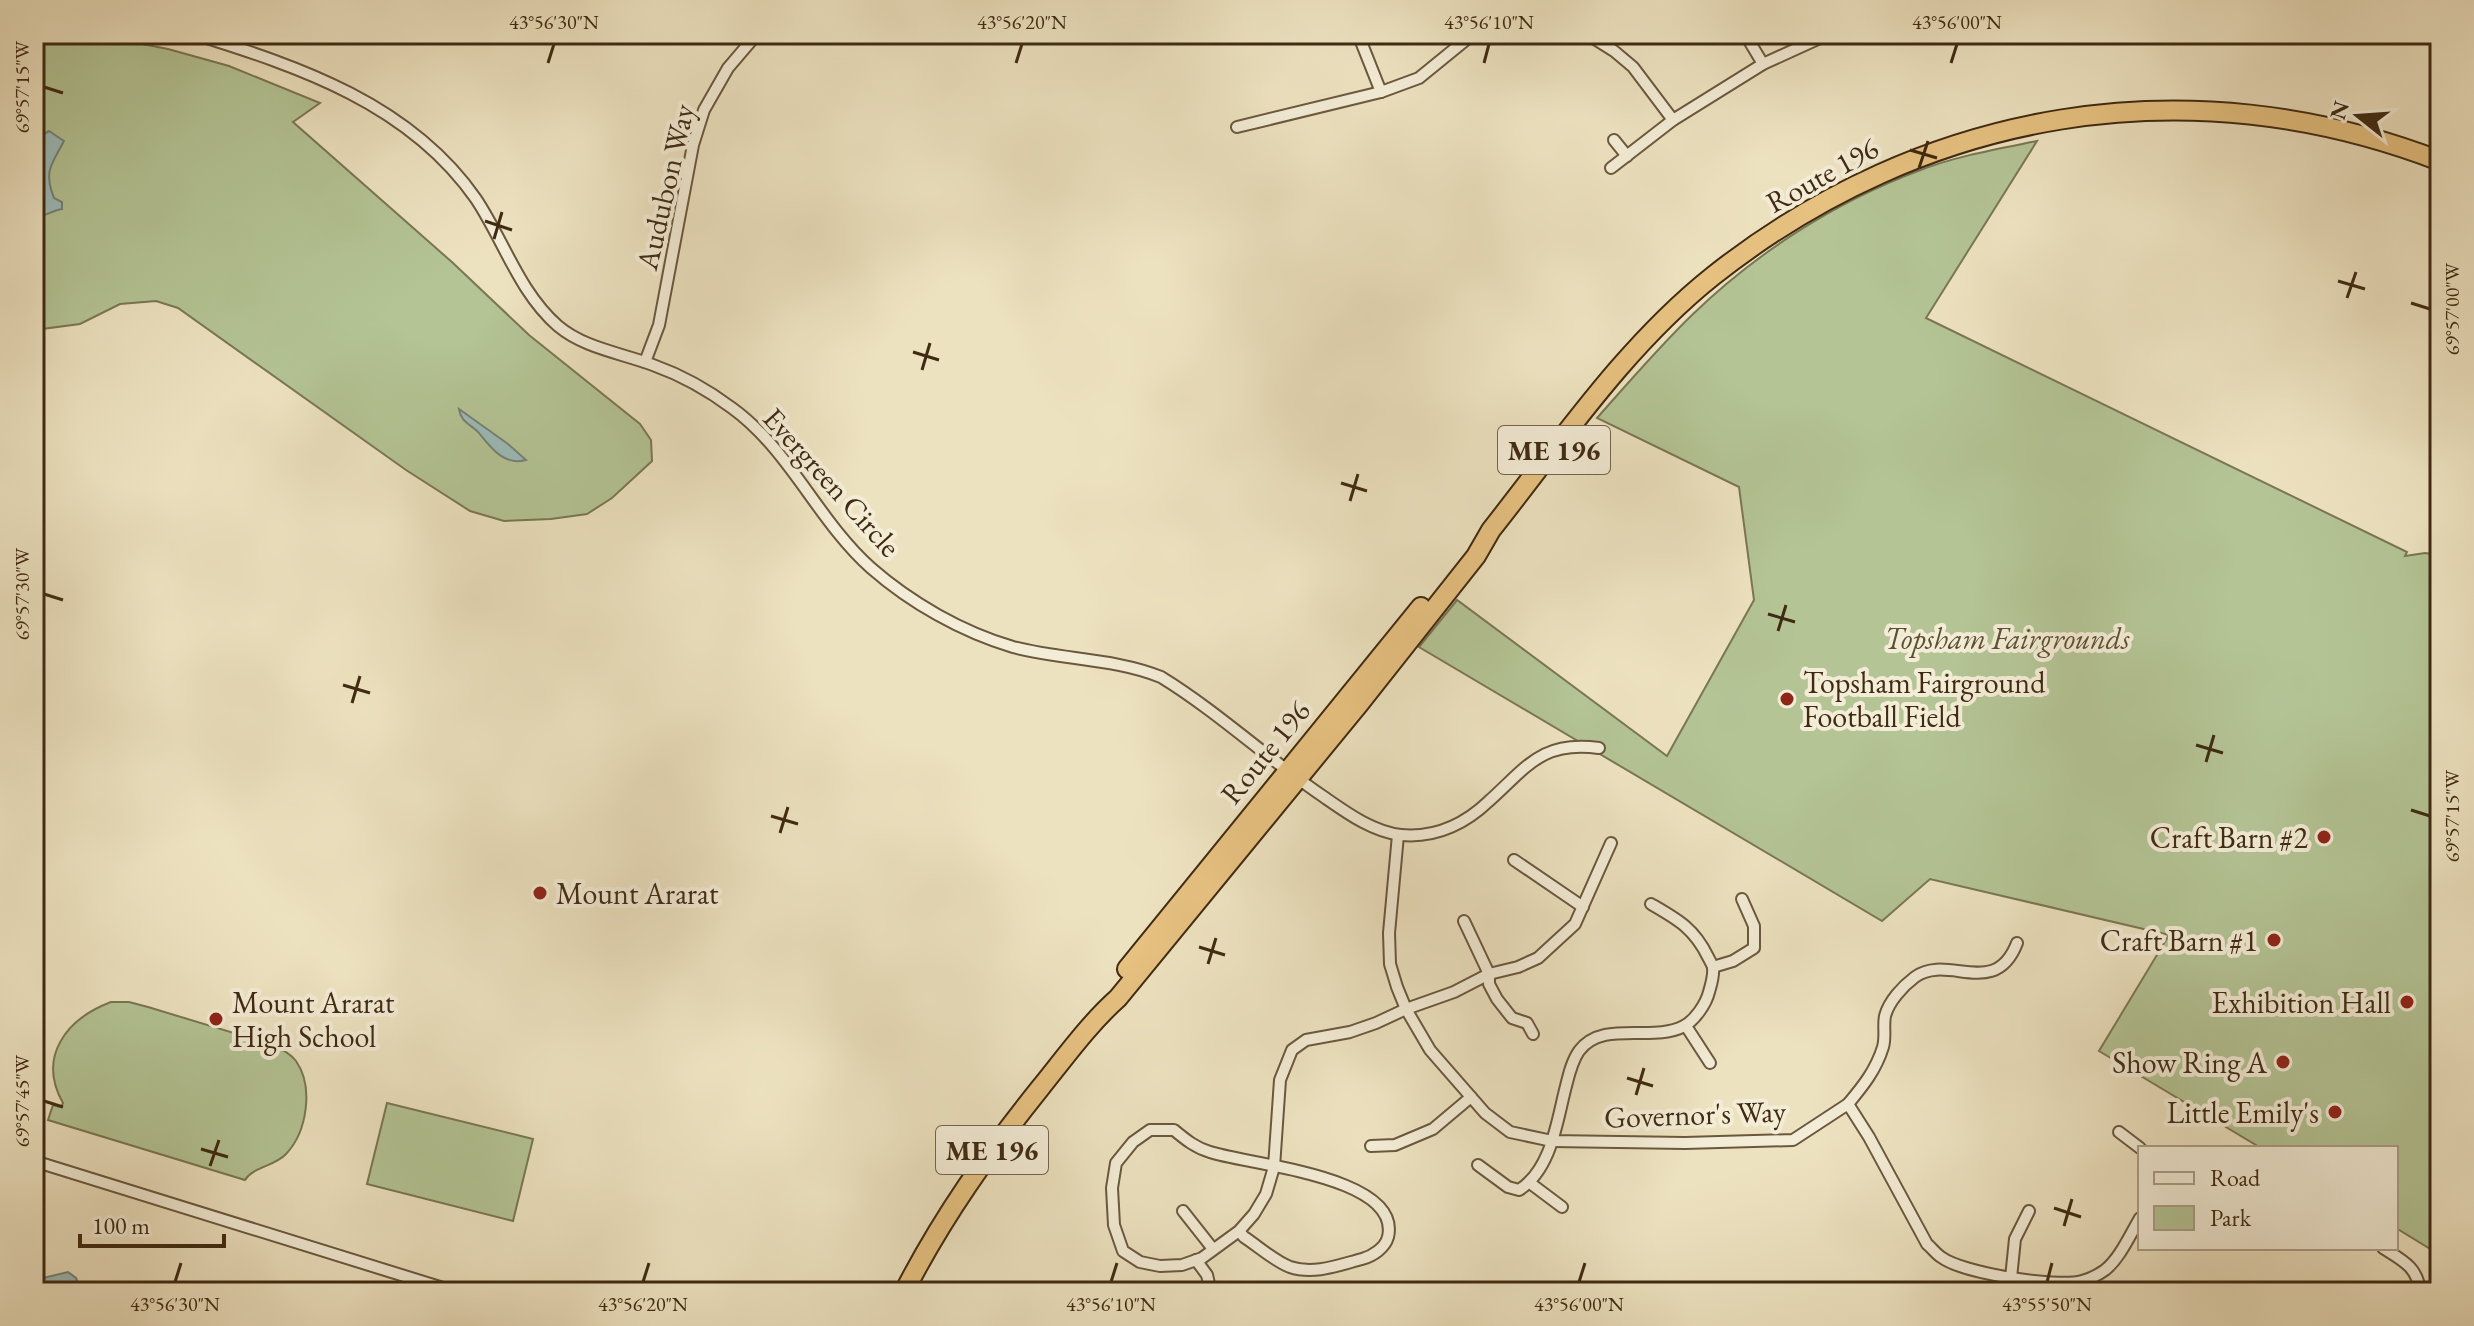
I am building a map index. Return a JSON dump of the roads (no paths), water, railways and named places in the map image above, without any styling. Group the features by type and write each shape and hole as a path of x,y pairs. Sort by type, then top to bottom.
{"highway":[{"name":"Route 196","path":"904,1292 957,1198 1095,1019 1109,992 1292,775 1467,551 1491,530 1618,371 1650,334 1712,277 1800,215 1836,194 1903,163 1952,145 2023,126 2107,113 2172,110 2254,114 2371,137 2440,161"}],"street":[{"name":"Evergreen Circle","path":"194,34 311,74 378,107 406,126 461,177 487,215 531,297 547,316 579,340 681,376 734,409 784,459 841,536 870,567 913,600 964,627 1015,647 1140,669 1161,677 1292,775 1363,823 1398,835"},
{"name":"Audubon Way","path":"645,362 659,325 693,145 704,110 728,68 757,34"},
{"path":"1358,34 1381,92"},
{"path":"1237,127 1381,92 1419,78 1473,34"},
{"path":"1587,34 1633,67 1673,120"},
{"path":"1745,34 1763,64"},
{"path":"1611,168 1673,120 1763,64 1829,34"},
{"path":"1614,140 1627,156"},
{"path":"1398,835 1440,831 1469,819 1522,768 1556,749 1581,746 1599,748"},
{"name":"Governor's Way","path":"1398,835 1389,933 1390,964 1406,1009 1430,1050 1485,1113 1510,1132 1552,1141 1685,1143 1793,1140 1848,1104 1872,1076 1885,1044 1885,1016 1898,992 1918,975 1944,970 1974,974 1995,970 2011,959 2017,943"},
{"path":"1239,1231 1290,1267 1314,1270 1373,1256 1387,1240 1390,1220 1381,1206 1365,1195 1319,1176 1274,1167 1210,1152 1189,1144 1174,1130 1150,1130 1133,1142 1116,1163 1112,1188 1114,1225 1123,1251 1140,1262 1160,1266 1182,1265 1196,1260 1239,1231 1266,1194 1274,1167 1280,1080 1292,1050 1306,1040 1350,1032 1376,1023 1454,992 1489,974 1538,958 1575,924 1611,843"},
{"path":"1514,860 1583,907"},
{"path":"1713,967 1733,961 1754,948 1754,926 1742,899"},
{"path":"1478,1165 1508,1187 1519,1190 1530,1183 1552,1141 1571,1068 1578,1052 1587,1042 1609,1035 1686,1026 1706,1002 1713,967 1701,942 1684,923 1651,904"},
{"path":"1464,921 1497,999 1512,1018 1527,1023 1533,1034"},
{"path":"1686,1026 1710,1063"},
{"path":"1371,1146 1395,1145 1433,1129 1471,1097"},
{"path":"1848,1104 1927,1244 1941,1258 2011,1278 2080,1282 2106,1269 2138,1221"},
{"path":"2119,1132 2138,1146"},
{"path":"34,1161 456,1292"},
{"path":"1530,1183 1562,1207"},
{"path":"1183,1211 1213,1249"},
{"path":"2011,1278 2015,1239 2029,1211"},
{"path":"2386,1250 2414,1269 2420,1292"},
{"path":"1196,1260 1207,1275 1211,1292"}],"water":[{"path":"49,131 64,141 49,174 54,198 62,202 62,209 34,217 34,157 42,137"},
{"path":"459,409 526,460 511,460 499,454 464,420"},
{"path":"68,1272 76,1278 80,1287 75,1292 34,1292 34,1275 39,1279"}],"place":[{"name":"Topsham Fairground Football Field","path":"1787,699"},
{"name":"Craft Barn #2","path":"2324,837"},
{"name":"Mount Ararat","path":"540,893"},
{"name":"Craft Barn #1","path":"2274,940"},
{"name":"Exhibition Hall","path":"2407,1002"},
{"name":"Mount Ararat High School","path":"216,1019"},
{"name":"Show Ring A","path":"2283,1062"},
{"name":"Little Emily's","path":"2335,1112"}],"park label":[{"name":"Topsham Fairgrounds","path":"2007,638"}]}
